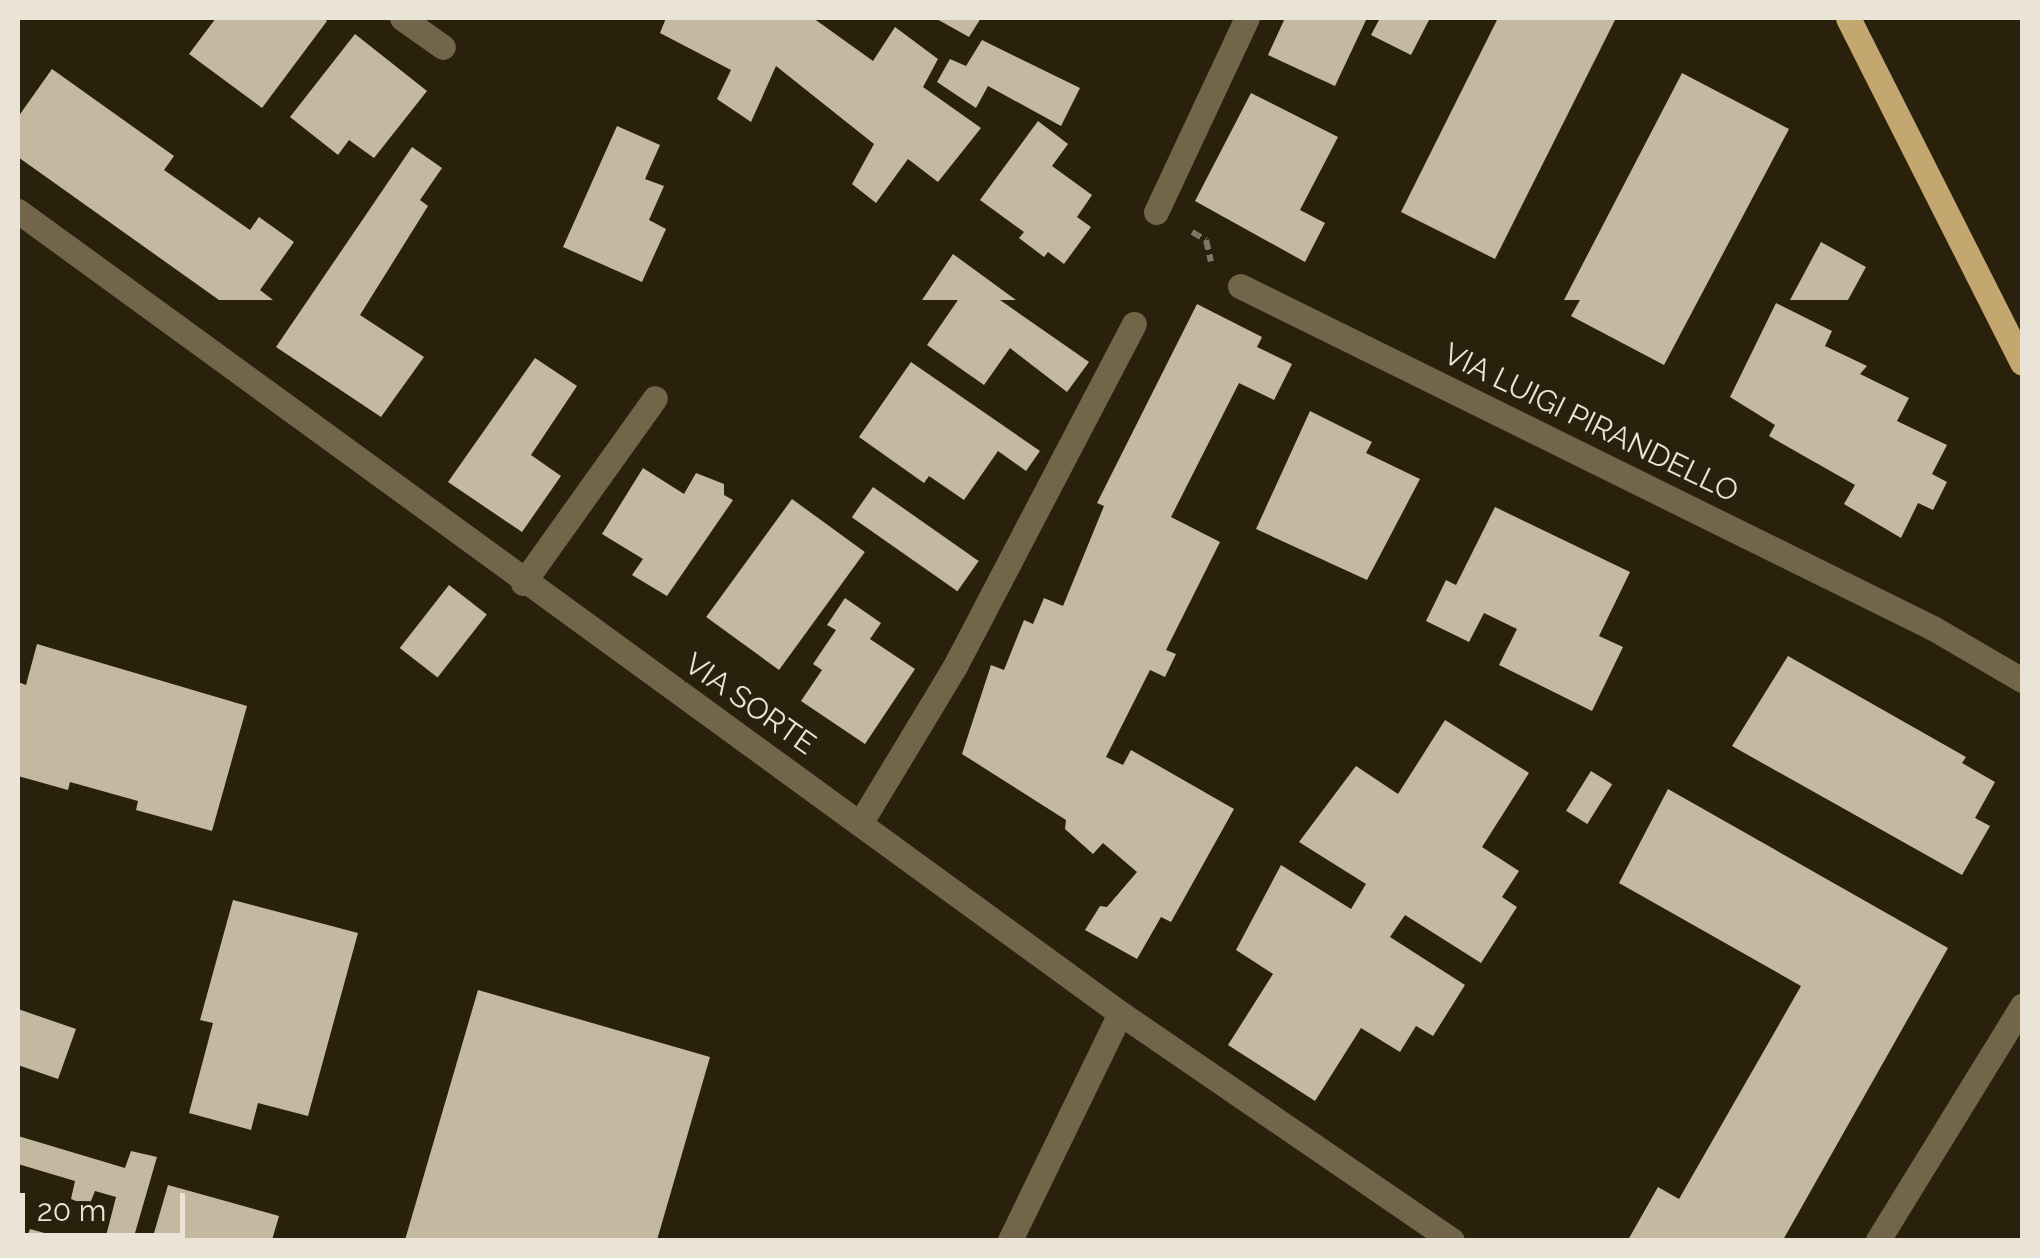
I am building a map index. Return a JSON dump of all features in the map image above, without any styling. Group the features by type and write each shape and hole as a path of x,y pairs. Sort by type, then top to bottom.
{"main road":[{"path":"1848,18 2022,363"}],"street":[{"path":"402,18 443,46"},
{"path":"1156,212 1247,18"},
{"name":"VIA SORTE","path":"18,211 523,583 862,822 1120,1013 1452,1240"},
{"name":"VIA LUIGI PIRANDELLO","path":"1240,286 1933,628 2022,680"},
{"path":"862,822 955,666 1134,324"},
{"path":"523,583 655,398"},
{"path":"1878,1240 2022,1006"},
{"path":"1010,1240 1120,1013"}],"path":[{"path":"1156,212 1206,240 1214,281 1240,286"}],"building":[{"path":"216,18 327,21 262,108 189,54"},
{"path":"666,18 813,18 873,61 895,27 938,59 923,87 981,128 938,182 908,159 876,203 852,184 874,144 776,66 751,122 717,99 731,70 660,33"},
{"path":"935,18 981,18 969,37"},
{"path":"1285,18 1367,18 1335,86 1268,55"},
{"path":"1380,18 1430,18 1411,55 1371,35"},
{"path":"1498,18 1616,18 1495,259 1401,212"},
{"path":"355,34 427,91 374,158 349,140 338,155 290,117"},
{"path":"982,40 1080,88 1061,126 988,86 976,108 937,82 950,59 966,66"},
{"path":"52,69 174,156 164,170 250,230 259,217 294,242 260,290 273,300 219,300 18,157 18,117"},
{"path":"1682,73 1789,129 1664,365 1571,316 1580,300 1564,300"},
{"path":"1251,93 1338,137 1300,210 1325,223 1305,262 1195,201"},
{"path":"1038,121 1068,144 1052,166 1092,195 1077,217 1091,227 1064,264 1048,252 1044,257 1019,238 1024,232 980,200"},
{"path":"617,126 660,145 645,179 664,186 649,220 666,229 642,282 563,247"},
{"path":"412,147 442,168 420,200 428,206 360,315 424,357 381,417 276,347"},
{"path":"1821,242 1866,267 1848,300 1790,300"},
{"path":"953,254 1016,300 1000,300 1089,362 1067,392 1010,348 984,385 927,345 958,300 922,300"},
{"path":"1776,303 1832,331 1825,346 1867,366 1860,374 1909,398 1897,421 1947,445 1932,474 1947,482 1933,510 1918,503 1901,538 1844,504 1855,485 1769,436 1775,425 1730,397"},
{"path":"1197,304 1262,337 1257,347 1292,364 1274,400 1239,383 1171,517 1220,542 1166,650 1176,654 1165,677 1150,670 1106,757 1123,765 1131,750 1234,809 1171,922 1161,917 1137,959 1085,930 1100,906 1107,907 1137,872 1103,843 1093,854 1065,829 1066,820 962,754 991,665 1004,670 1024,620 1033,624 1044,598 1063,606 1104,506 1097,503"},
{"path":"535,358 577,386 531,455 561,476 522,532 448,482"},
{"path":"911,362 1040,451 1026,471 998,451 964,500 929,476 924,483 859,437"},
{"path":"1310,411 1372,442 1366,453 1420,479 1367,580 1256,529"},
{"path":"643,468 684,494 696,473 724,484 724,495 733,500 667,596 632,575 643,559 602,534"},
{"path":"873,487 979,561 957,591 852,517"},
{"path":"792,499 865,552 779,670 706,617"},
{"path":"1495,507 1630,572 1599,636 1623,647 1592,711 1499,665 1517,629 1484,613 1469,642 1426,621 1446,580 1456,585"},
{"path":"449,585 487,615 438,678 400,648"},
{"path":"845,598 881,623 870,639 915,669 865,744 801,701 822,670 813,664 836,630 827,625"},
{"path":"37,644 247,706 212,831 136,810 138,801 70,782 68,790 18,776 18,682 26,685"},
{"path":"1788,656 1966,757 1962,763 1995,782 1975,818 1990,826 1962,875 1732,746"},
{"path":"1445,720 1529,773 1482,847 1519,871 1502,897 1517,907 1481,963 1405,915 1390,937 1465,985 1433,1036 1416,1026 1400,1052 1361,1028 1315,1101 1228,1045 1273,974 1236,950 1281,865 1351,909 1366,884 1299,842 1356,766 1398,794"},
{"path":"1591,771 1612,784 1587,824 1566,811"},
{"path":"1668,789 1948,948 1783,1240 1628,1240 1658,1187 1679,1199 1801,986 1619,883"},
{"path":"233,900 358,933 308,1116 258,1103 251,1130 189,1113 213,1023 200,1020"},
{"path":"478,990 710,1057 657,1240 405,1240"},
{"path":"18,1009 76,1029 58,1079 18,1065"},
{"path":"18,1136 125,1168 131,1151 157,1157 133,1240 105,1240 116,1197 95,1191 89,1206 71,1199 75,1181 18,1164"},
{"path":"168,1185 279,1216 272,1240 152,1240"},
{"path":"30,1229 66,1240 18,1240 18,1230 28,1234"}]}
